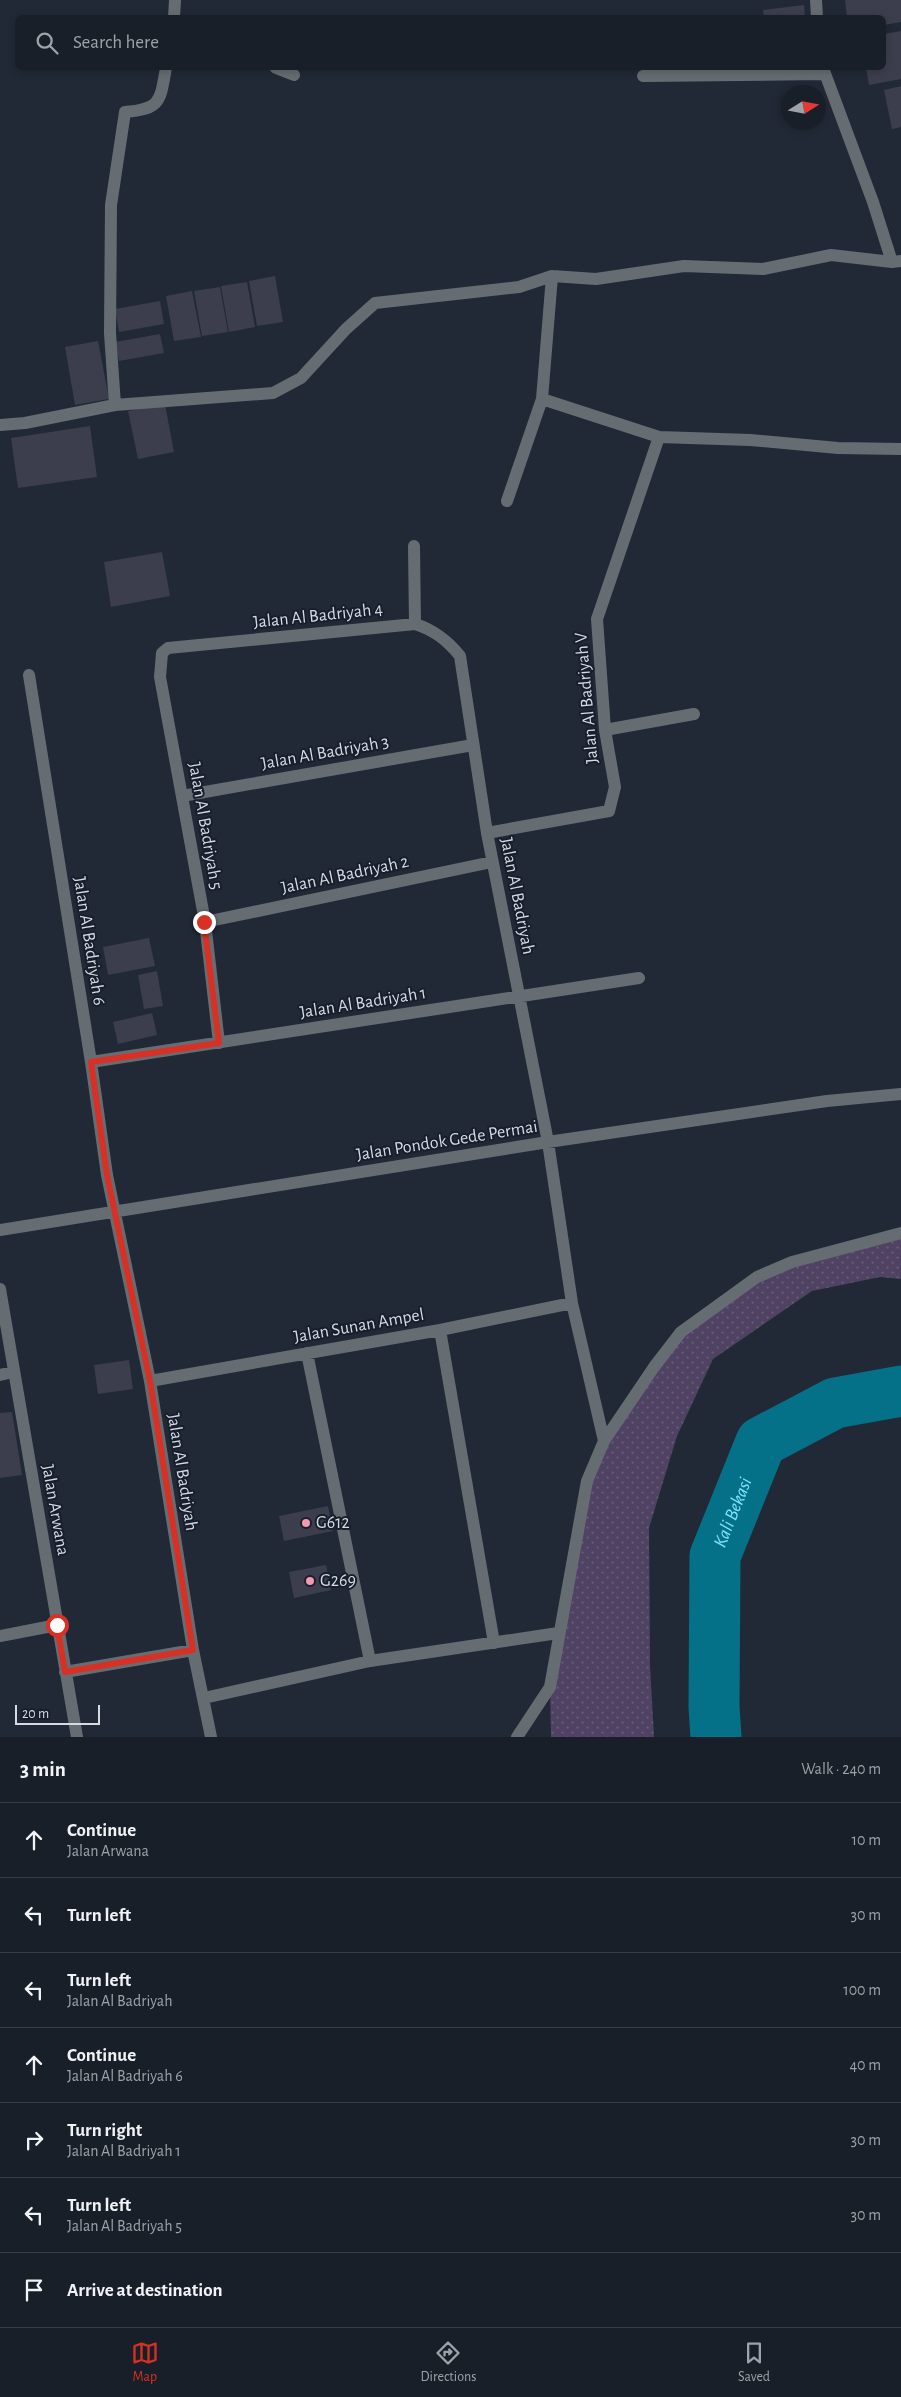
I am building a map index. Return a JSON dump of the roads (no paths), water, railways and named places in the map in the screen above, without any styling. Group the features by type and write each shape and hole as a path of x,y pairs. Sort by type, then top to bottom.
{"street":[{"path":"174,15 175,0"},
{"path":"816,0 818,15"},
{"path":"115,405 110,333 110,205 126,112 153,107 160,99 166,70"},
{"path":"281,70 294,75"},
{"path":"0,425 26,423 115,405 273,393 301,378 346,330 376,303 519,287 552,276 596,278 684,266 763,269 831,255 896,261 823,71 643,76"},
{"path":"507,501 542,399 552,276"},
{"path":"542,399 659,437 750,440 838,448 901,449"},
{"name":"Jalan Al Badriyah V","path":"487,833 609,811 615,787 604,730 597,619 659,437"},
{"path":"414,546 415,624"},
{"name":"Jalan Al Badriyah 4","path":"168,648 415,624"},
{"name":"Jalan Al Badriyah","path":"415,624 429,629 448,642 460,656 492,862 548,1142 572,1303 604,1441"},
{"name":"Jalan Al Badriyah 5","path":"168,648 162,653 160,677 204,922 219,1043"},
{"name":"Jalan Al Badriyah 6","path":"29,675 91,1062 107,1175 116,1212"},
{"path":"604,730 694,714"},
{"name":"Jalan Al Badriyah 3","path":"182,796 473,745"},
{"name":"Jalan Al Badriyah 2","path":"204,922 492,862"},
{"name":"Jalan Al Badriyah 1","path":"91,1062 639,978"},
{"name":"Jalan Pondok Gede Permai","path":"0,1230 548,1142 827,1101 901,1094"},
{"name":"Jalan Al Badriyah","path":"116,1212 150,1381 193,1650 211,1737"},
{"path":"517,1737 550,1687 558,1633 587,1481 604,1441 654,1367 681,1332 757,1277 792,1262 901,1233"},
{"name":"Jalan Arwana","path":"0,1289 77,1737"},
{"name":"Jalan Sunan Ampel","path":"150,1381 440,1330 572,1303"},
{"path":"440,1330 494,1643"},
{"path":"307,1353 370,1661"},
{"path":"0,1375 13,1372"},
{"path":"0,1636 57,1625"},
{"path":"204,1698 370,1661 558,1633"},
{"path":"65,1672 193,1650"}],"waterway":[{"name":"Kali Bekasi","path":"716,1737 714,1707 715,1556 761,1442 835,1403 901,1391"}],"place":[{"name":"G612","path":"306,1523"},
{"name":"G269","path":"310,1581"}]}
